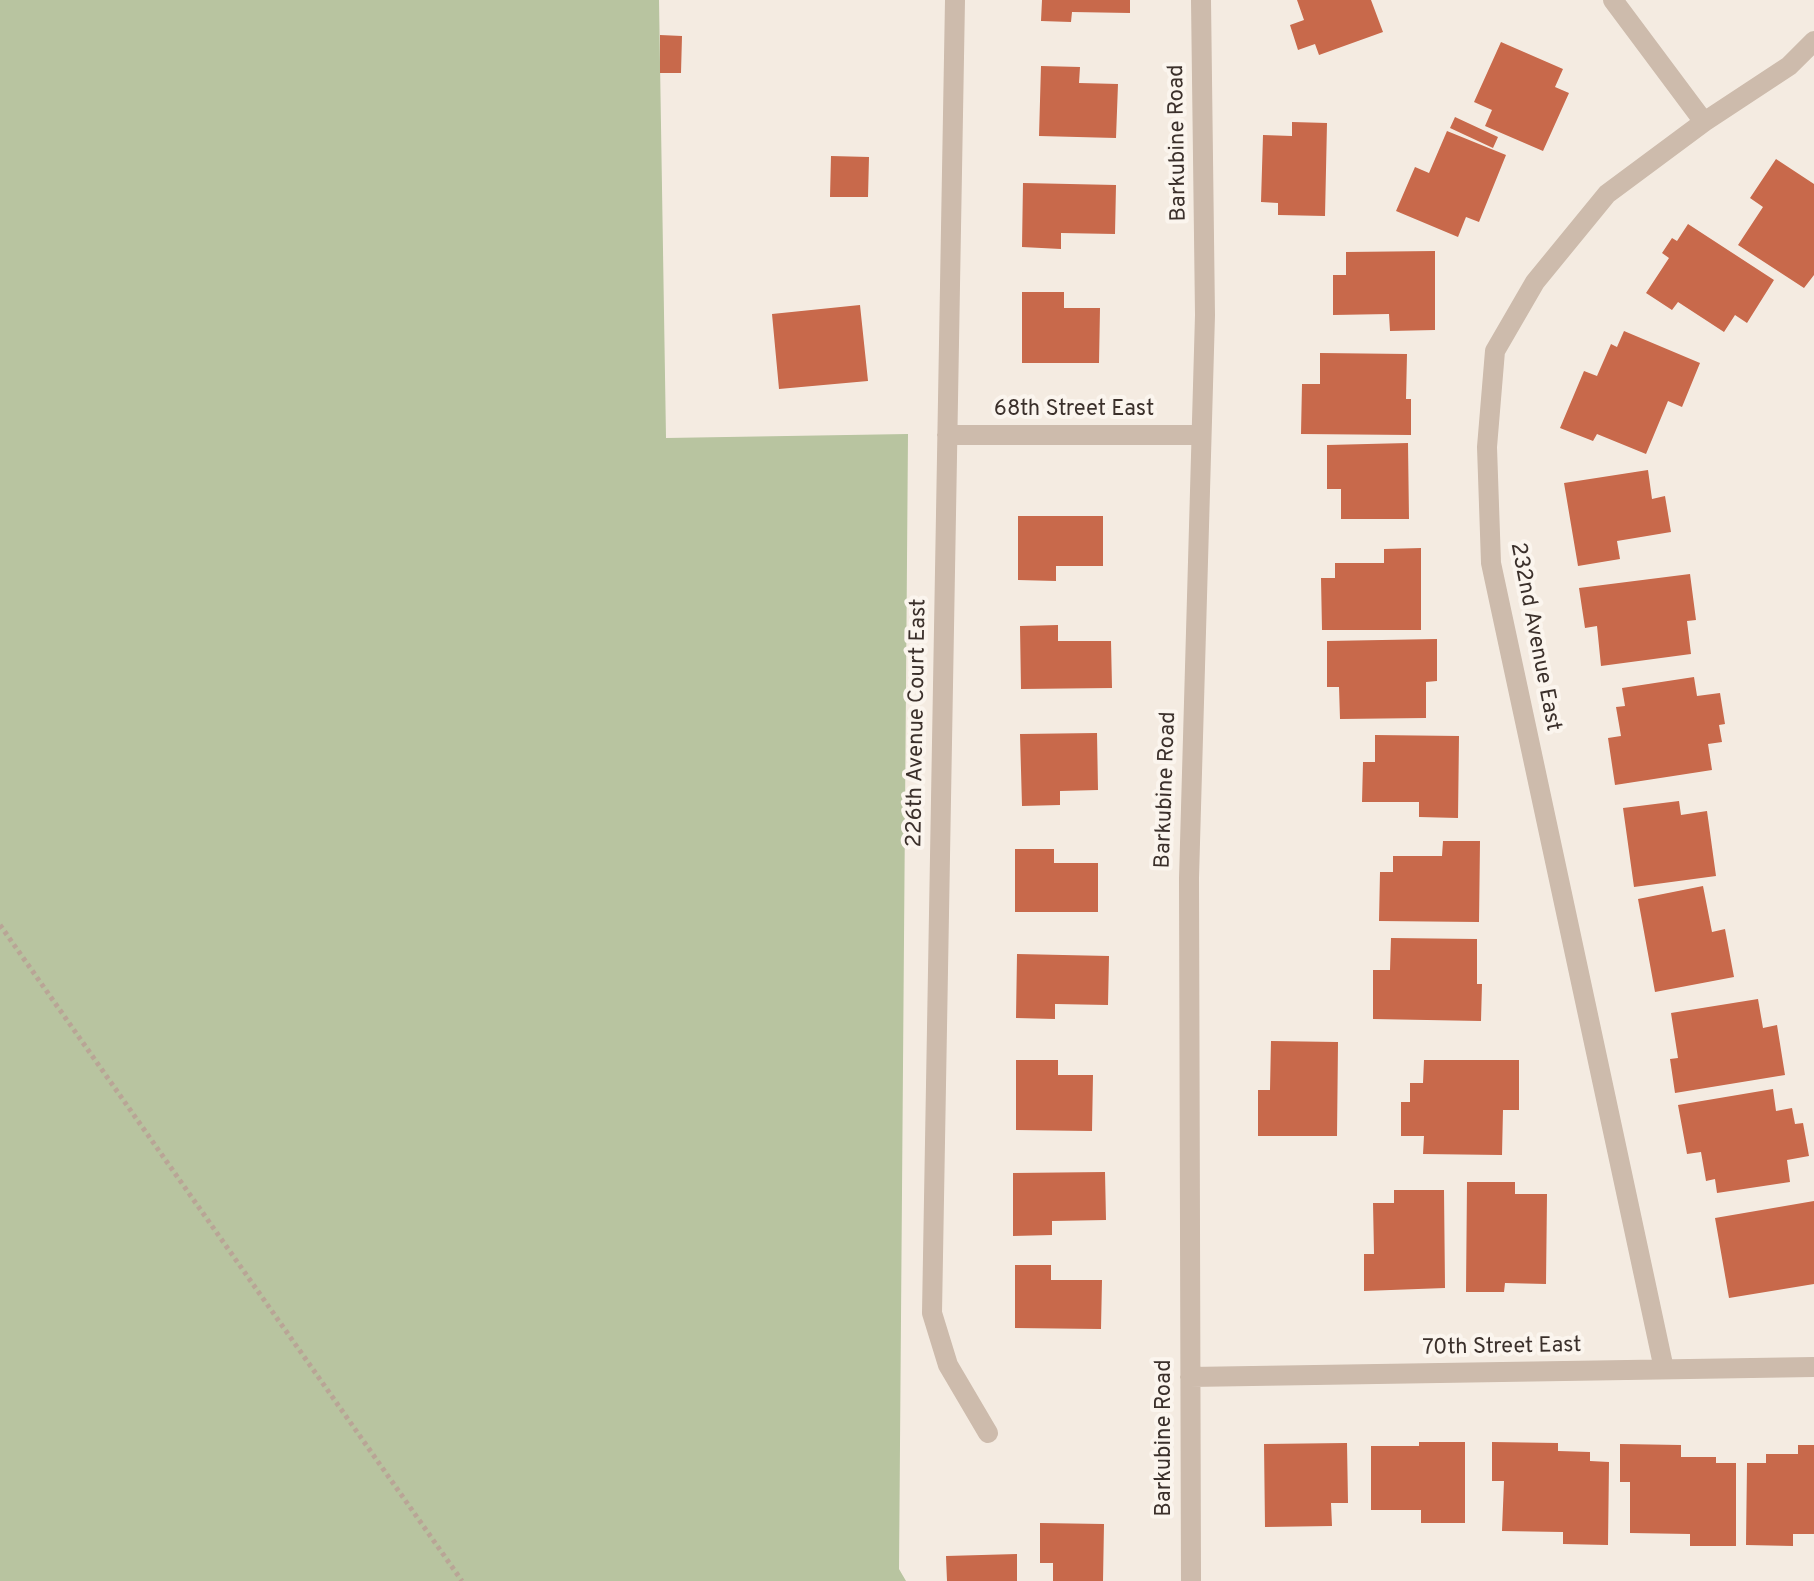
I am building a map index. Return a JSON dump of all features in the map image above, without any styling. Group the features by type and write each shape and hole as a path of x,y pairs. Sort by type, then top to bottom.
{"street":[{"name":"226th Avenue Court East","path":"955,0 932,1313 948,1365 988,1433"},
{"name":"Barkubine Road","path":"1191,1581 1189,878 1205,315 1201,0"},
{"path":"1613,0 1704,122"},
{"name":"232nd Avenue East","path":"1664,1369 1491,563 1487,447 1495,351 1535,282 1607,194 1704,122 1789,66 1814,41"},
{"name":"68th Street East","path":"947,435 1201,435"},
{"name":"70th Street East","path":"1190,1377 1814,1367"}],"path":[{"path":"0,925 462,1581"}],"green space":[{"path":"0,0 659,0 666,438 908,434 899,1569 906,1581 0,1581"}],"building":[{"path":"1042,0 1130,0 1130,13 1072,12 1071,22 1041,21"},
{"path":"1297,0 1371,0 1383,32 1319,55 1315,44 1298,50 1290,25 1304,20"},
{"path":"660,35 682,36 681,73 660,73"},
{"path":"1501,42 1563,69 1555,87 1569,93 1543,151 1485,126 1492,110 1474,102"},
{"path":"1041,66 1080,67 1079,83 1118,84 1116,138 1039,136"},
{"path":"1455,117 1498,137 1493,148 1450,128"},
{"path":"1292,122 1327,123 1325,216 1278,215 1278,203 1261,202 1263,135 1292,136"},
{"path":"1447,131 1506,155 1479,222 1466,217 1458,237 1396,211 1415,167 1429,173"},
{"path":"831,156 869,157 868,197 830,197"},
{"path":"1776,159 1814,184 1814,275 1804,288 1738,245 1763,207 1750,198"},
{"path":"1023,183 1116,185 1115,234 1061,233 1061,249 1022,247"},
{"path":"1688,224 1774,280 1747,323 1735,315 1724,332 1678,302 1672,310 1646,293 1669,258 1662,253 1672,238 1677,241"},
{"path":"1435,251 1435,330 1390,331 1389,314 1333,315 1333,275 1346,275 1346,252"},
{"path":"1022,292 1064,292 1064,308 1100,308 1099,363 1022,363"},
{"path":"860,305 868,381 779,389 772,314"},
{"path":"1624,331 1700,363 1682,407 1668,401 1646,454 1597,434 1593,441 1560,428 1584,371 1597,376 1611,344 1617,347"},
{"path":"1320,353 1407,354 1406,399 1411,399 1411,435 1301,434 1302,384 1320,384"},
{"path":"1408,443 1409,519 1341,519 1341,489 1327,489 1327,445"},
{"path":"1648,470 1652,499 1665,496 1671,532 1617,541 1620,559 1578,566 1564,483"},
{"path":"1018,516 1103,516 1103,566 1056,566 1056,581 1018,580"},
{"path":"1421,548 1421,630 1322,630 1321,578 1335,578 1335,563 1384,563 1384,549"},
{"path":"1690,574 1696,620 1687,621 1691,654 1601,666 1597,626 1585,628 1579,588"},
{"path":"1058,625 1058,641 1111,641 1112,688 1021,689 1020,626"},
{"path":"1437,639 1437,681 1426,682 1426,718 1340,719 1339,687 1327,687 1327,641"},
{"path":"1694,677 1697,696 1720,693 1725,724 1719,725 1722,742 1708,744 1712,770 1615,785 1608,738 1621,736 1616,707 1625,706 1622,688"},
{"path":"1097,733 1098,790 1060,791 1060,805 1022,806 1020,734"},
{"path":"1375,735 1459,736 1458,818 1419,817 1419,802 1362,802 1363,762 1375,762"},
{"path":"1679,801 1681,815 1707,811 1716,876 1634,887 1623,808"},
{"path":"1443,841 1480,841 1479,922 1379,921 1380,872 1393,872 1393,856 1442,856"},
{"path":"1015,849 1054,849 1054,863 1098,863 1098,912 1015,912"},
{"path":"1703,886 1712,932 1725,929 1734,977 1655,992 1638,899"},
{"path":"1391,938 1477,939 1477,984 1482,984 1481,1021 1373,1019 1373,970 1390,970"},
{"path":"1017,954 1109,956 1108,1005 1055,1004 1055,1019 1016,1018"},
{"path":"1758,999 1763,1028 1777,1025 1785,1075 1675,1093 1670,1059 1678,1058 1671,1013"},
{"path":"1271,1041 1338,1042 1337,1136 1258,1136 1258,1090 1270,1090"},
{"path":"1016,1060 1058,1060 1058,1075 1093,1075 1092,1131 1016,1130"},
{"path":"1424,1060 1519,1060 1519,1110 1503,1110 1502,1155 1423,1154 1424,1136 1401,1136 1401,1102 1410,1102 1410,1083 1423,1083"},
{"path":"1773,1089 1776,1111 1792,1108 1795,1124 1803,1123 1809,1156 1787,1160 1790,1182 1717,1193 1715,1179 1706,1181 1701,1152 1687,1154 1678,1105"},
{"path":"1105,1172 1106,1220 1052,1221 1052,1235 1013,1236 1013,1173"},
{"path":"1467,1182 1515,1182 1515,1194 1547,1194 1546,1284 1505,1283 1504,1292 1466,1292"},
{"path":"1394,1190 1444,1190 1445,1288 1364,1291 1364,1254 1374,1254 1373,1203 1394,1203"},
{"path":"1814,1201 1814,1284 1729,1298 1715,1218"},
{"path":"1015,1265 1051,1265 1051,1280 1102,1280 1101,1329 1015,1328"},
{"path":"1419,1442 1465,1442 1465,1523 1421,1523 1421,1510 1371,1510 1371,1446 1419,1446"},
{"path":"1492,1442 1558,1443 1558,1451 1590,1452 1590,1461 1609,1462 1608,1545 1563,1544 1563,1532 1502,1531 1504,1481 1492,1481"},
{"path":"1347,1443 1348,1503 1331,1503 1332,1526 1265,1527 1264,1444"},
{"path":"1620,1444 1681,1445 1681,1457 1716,1457 1716,1463 1736,1463 1736,1546 1690,1546 1690,1534 1630,1533 1630,1482 1620,1482"},
{"path":"1798,1445 1814,1445 1814,1534 1793,1534 1793,1546 1746,1545 1747,1463 1766,1463 1766,1454 1798,1454"},
{"path":"1040,1523 1104,1524 1103,1581 1053,1581 1053,1563 1040,1563"},
{"path":"1017,1554 1017,1581 947,1581 946,1556"}]}
